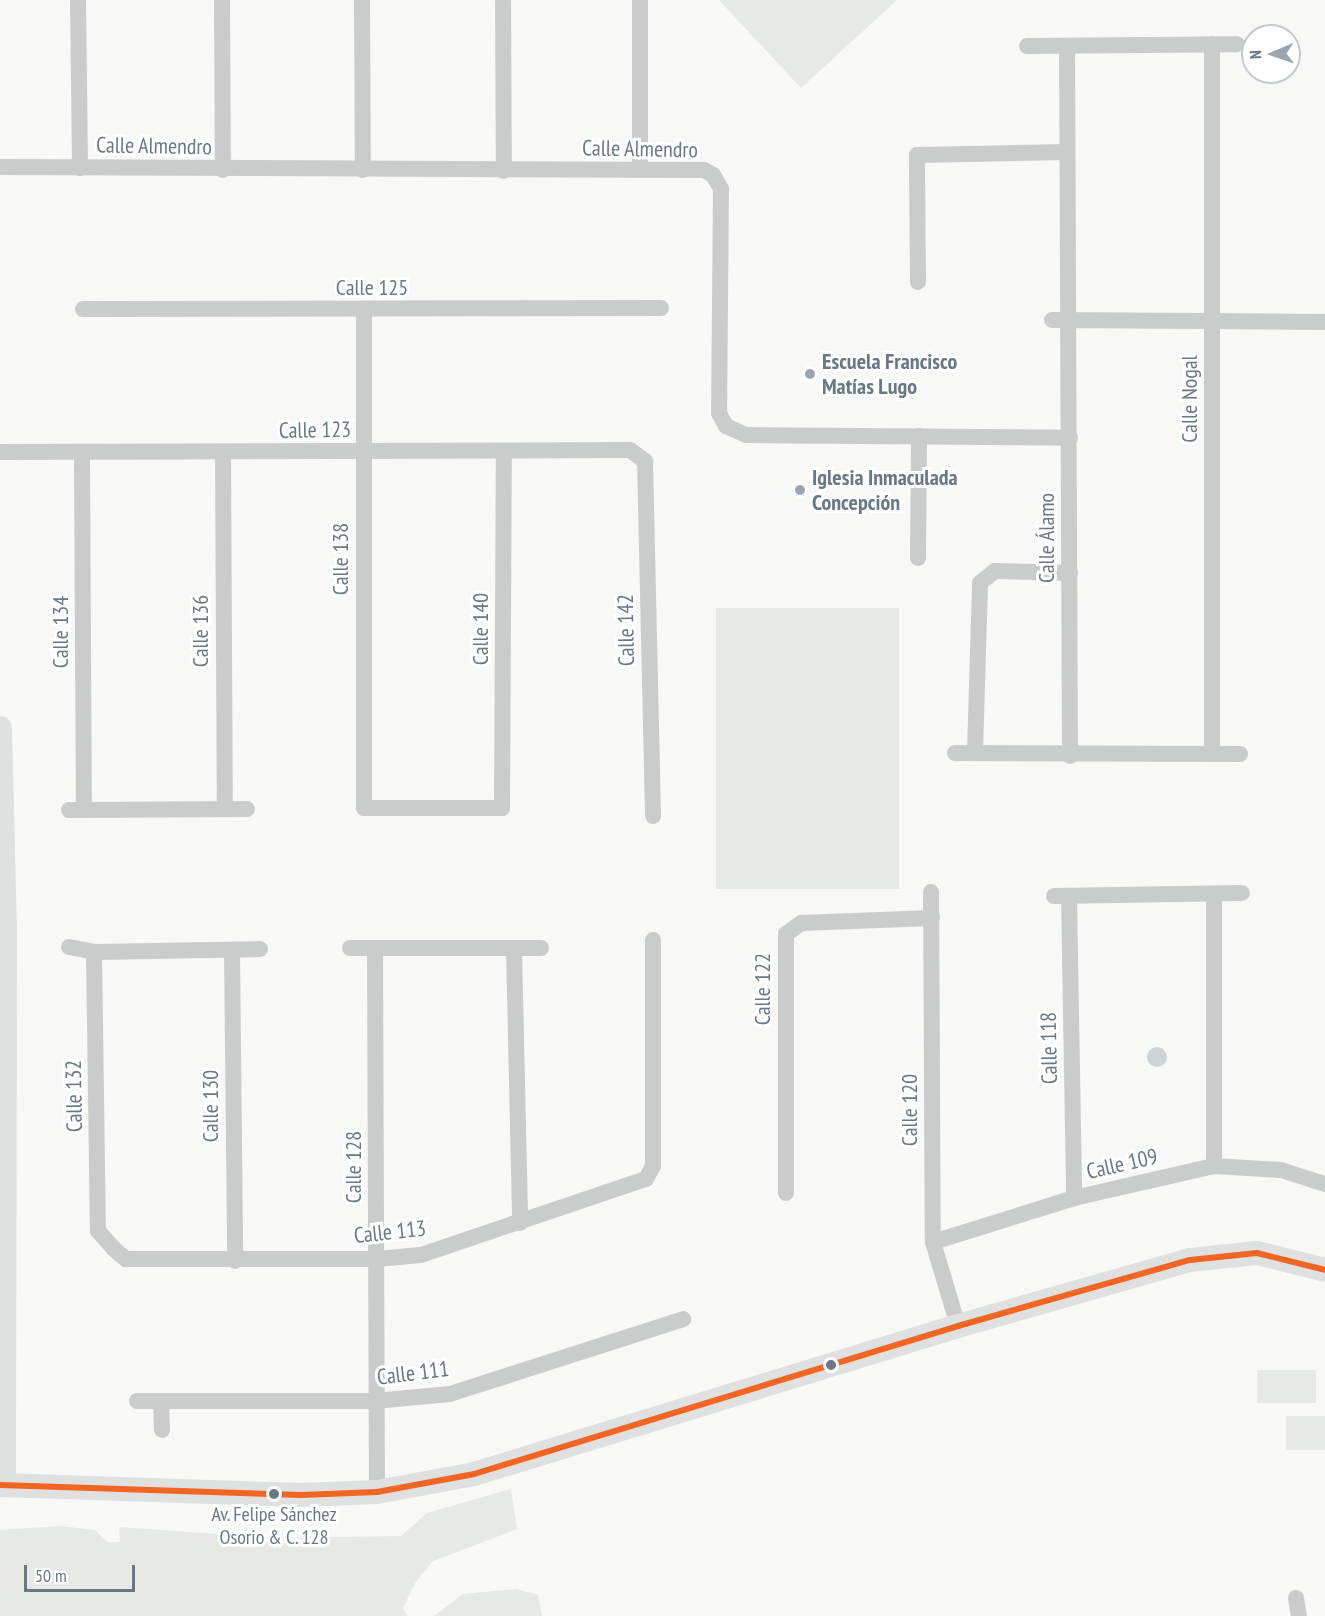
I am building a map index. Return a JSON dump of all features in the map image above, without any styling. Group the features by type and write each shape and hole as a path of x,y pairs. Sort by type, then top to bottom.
{"street":[{"path":"78,0 80,168"},
{"path":"222,0 223,170"},
{"path":"362,0 363,170"},
{"path":"503,0 504,171"},
{"path":"640,0 640,170"},
{"name":"Calle Nogal","path":"1212,44 1212,754"},
{"path":"1027,46 1237,44"},
{"name":"Calle Álamo","path":"1067,46 1067,152 1060,320 1070,438 1070,756"},
{"path":"918,282 917,155 1067,152"},
{"name":"Calle Almendro","path":"0,168 704,170 713,175 721,189 719,413 726,426 746,435 1070,438"},
{"name":"Calle 125","path":"83,309 660,308"},
{"name":"Calle 138","path":"363,310 364,808"},
{"path":"1060,320 1325,322"},
{"path":"918,558 919,436"},
{"name":"Calle 123","path":"0,452 82,455 630,450"},
{"name":"Calle 142","path":"630,450 645,461 653,816"},
{"name":"Calle 140","path":"364,808 502,808 504,451"},
{"name":"Calle 136","path":"223,454 225,808"},
{"name":"Calle 134","path":"82,455 76,810 225,808"},
{"path":"975,753 980,583 995,571 1070,573"},
{"path":"0,728 2,1485 302,1495 377,1492 474,1474 957,1326 1190,1260 1257,1254 1325,1270"},
{"path":"955,753 1070,756 1240,754"},
{"path":"225,808 247,809"},
{"name":"Calle 120","path":"932,892 933,1242 957,1326"},
{"path":"1214,1166 1214,896 1242,893"},
{"name":"Calle 118","path":"1074,1198 1061,897 1214,896"},
{"name":"Calle 122","path":"786,1193 786,934 801,923 932,918"},
{"name":"Calle 113","path":"104,1238 126,1259 235,1261 377,1259 421,1255 646,1179 653,1166 653,940"},
{"path":"69,947 94,952 260,949"},
{"path":"350,948 375,950 541,948"},
{"name":"Calle 128","path":"375,950 377,1492"},
{"path":"514,950 520,1223"},
{"name":"Calle 130","path":"232,951 235,1261"},
{"name":"Calle 132","path":"94,952 98,1231 104,1238"},
{"name":"Calle 109","path":"933,1242 1074,1198 1214,1166 1281,1170 1325,1184"},
{"name":"Calle 111","path":"137,1401 375,1401 450,1394 683,1319"},
{"path":"161,1402 162,1430"},
{"path":"1296,1598 1299,1616"}],"shaded area":[{"path":"719,0 897,0 801,88"},
{"path":"716,608 899,608 899,889 716,889"},
{"path":"1157,1047 1164,1050 1167,1057 1164,1064 1157,1067 1150,1064 1147,1057 1150,1050"},
{"path":"1257,1370 1316,1370 1316,1403 1257,1403"},
{"path":"1286,1416 1325,1416 1325,1450 1286,1450"},
{"path":"511,1489 517,1529 433,1561 415,1583 403,1608 407,1616 0,1616 0,1530 60,1526 95,1530 107,1542 120,1542 119,1527 274,1538 401,1536 427,1513"},
{"path":"516,1589 538,1595 542,1616 434,1616 463,1594"}],"transit line":[{"path":"0,1485 301,1495 377,1492 474,1474 958,1326 1190,1260 1257,1253 1325,1270"}],"place":[{"name":"Escuela Francisco Matías Lugo","path":"810,374"},
{"name":"Iglesia Inmaculada Concepción","path":"800,490"},
{"name":"Av. Felipe Sánchez Osorio & C. 128","path":"274,1494"}]}
